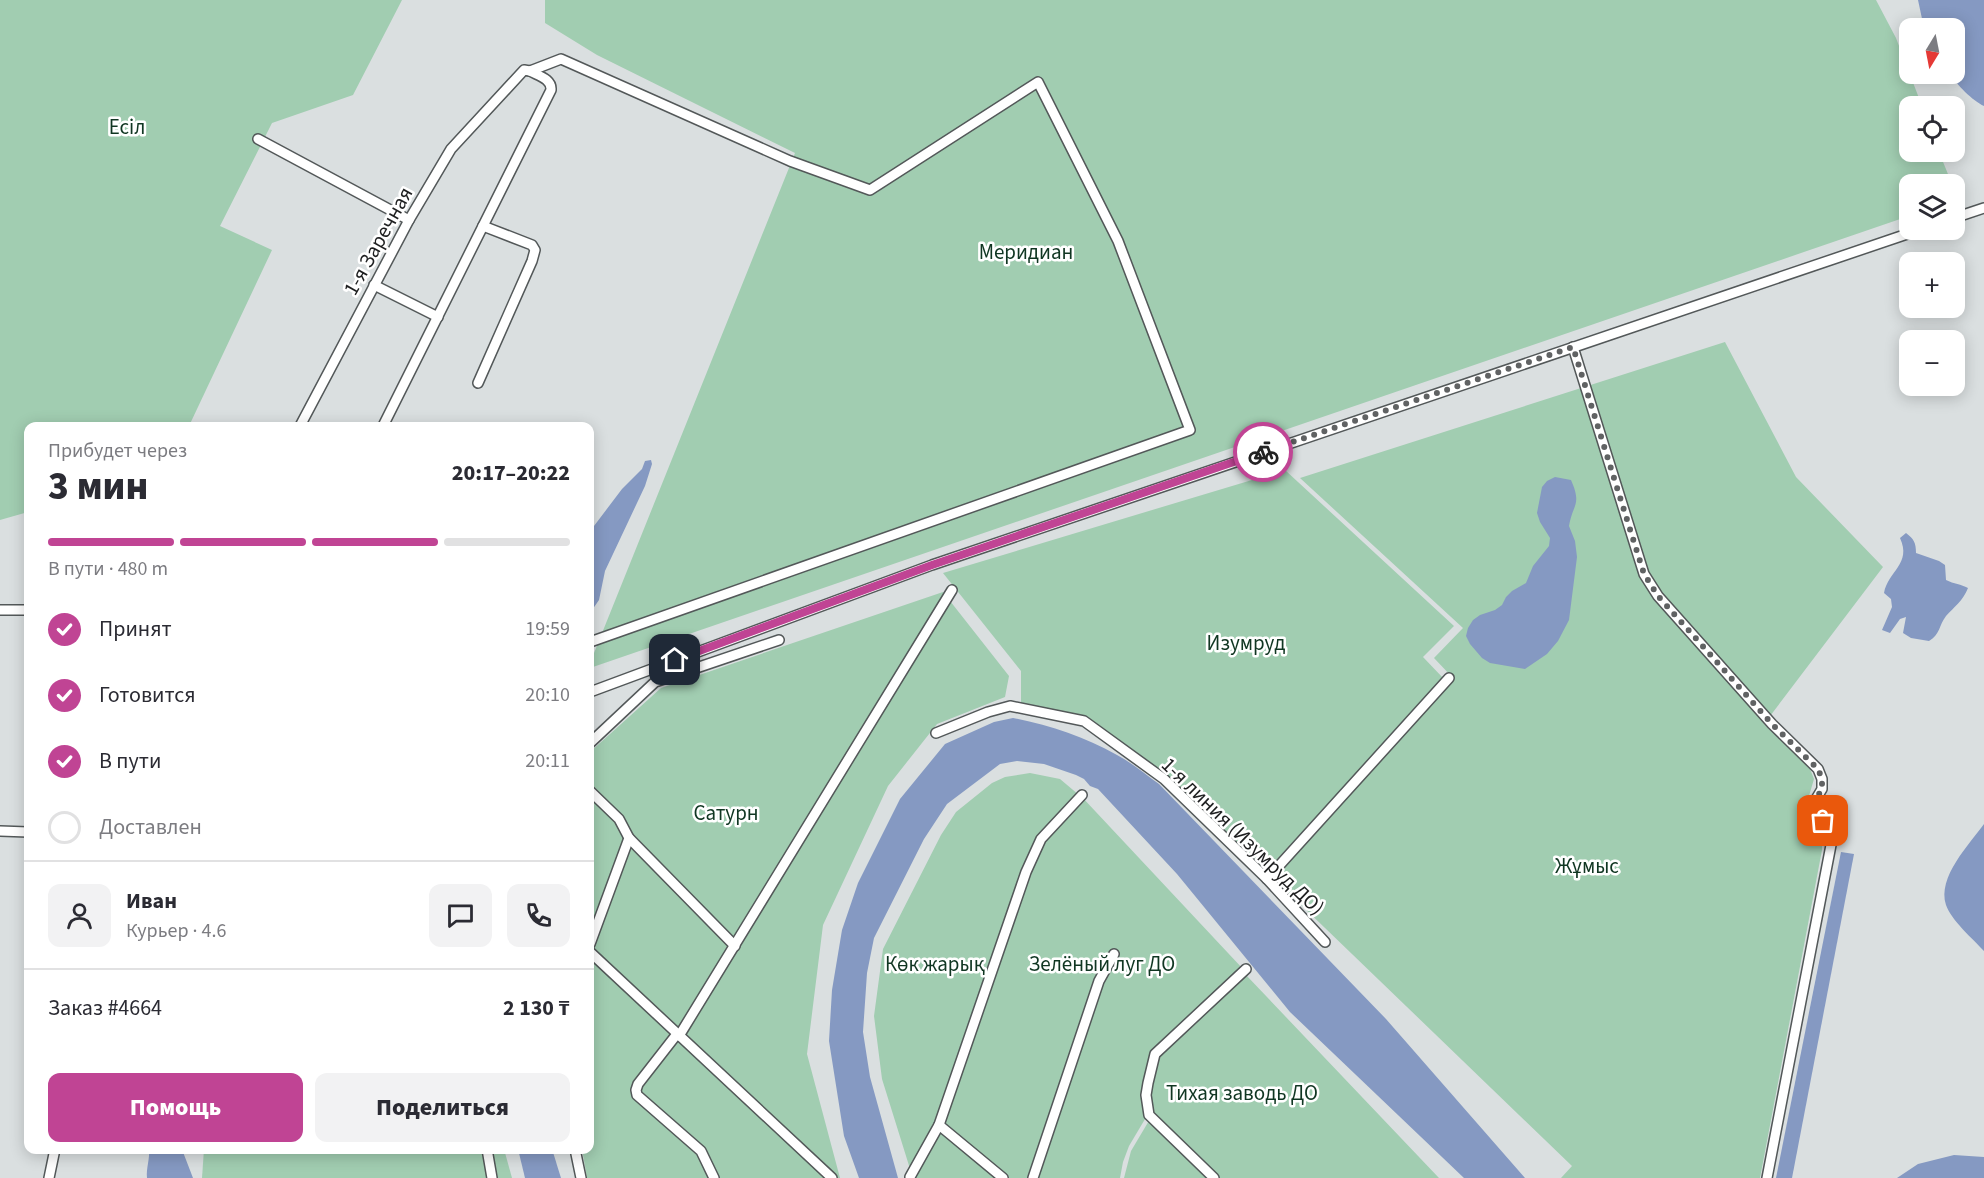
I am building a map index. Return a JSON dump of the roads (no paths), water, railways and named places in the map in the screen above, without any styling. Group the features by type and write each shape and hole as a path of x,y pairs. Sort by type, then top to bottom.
{"street":[{"name":"1-я Заречная","path":"302,422 409,220 454,146 523,71 530,71 561,59 790,161 870,190 1038,82 1118,241 1190,430 594,641"},
{"path":"385,422 551,90 548,80 530,71"},
{"path":"258,139 409,220"},
{"path":"1965,214 1984,208"},
{"path":"478,383 535,250 532,245 483,226"},
{"path":"594,691 932,565 1899,237"},
{"path":"374,285 438,317"},
{"path":"1573,347 1644,574 1658,596 1772,724 1818,769 1822,779 1822,789 1816,799 1816,811 1829,830 1831,845 1767,1178"},
{"path":"714,1178 701,1151 637,1095 638,1084 678,1035 952,590"},
{"path":"0,610 24,610"},
{"path":"594,739 655,682 780,640"},
{"path":"1267,879 1449,678"},
{"name":"1-я линия (Изумруд ДО)","path":"936,733 988,712 1010,706 1084,721 1164,779 1267,879 1325,942"},
{"path":"594,795 619,819 629,838 735,945"},
{"path":"910,1177 939,1125 1026,872 1041,839 1082,795"},
{"path":"0,831 24,832"},
{"path":"594,933 629,838"},
{"path":"1033,1178 1099,981 1114,954"},
{"path":"594,956 832,1178"},
{"path":"1214,1178 1149,1114 1146,1095 1155,1054 1246,969"},
{"path":"939,1125 1003,1178"},
{"path":"49,1178 54,1154"},
{"path":"488,1154 492,1178"},
{"path":"576,1154 581,1178"}],"water":[{"path":"1918,0 1984,0 1984,106 1957,84 1965,84 1965,18 1922,18"},
{"path":"651,460 652,464 645,486 605,571 599,600 594,607 594,526 622,489 642,469 645,461"},
{"path":"1555,477 1571,480 1576,494 1576,504 1569,526 1575,541 1577,557 1569,620 1558,641 1547,654 1525,669 1490,663 1482,658 1470,644 1466,636 1468,628 1473,620 1495,610 1502,605 1512,591 1526,583 1533,566 1549,546 1550,538 1537,513 1542,487"},
{"path":"1906,533 1914,541 1916,553 1945,565 1946,580 1968,588 1961,600 1946,616 1935,636 1929,641 1911,638 1903,633 1906,617 1900,619 1890,633 1882,630 1892,607 1891,599 1884,593 1886,585 1901,561 1903,547 1900,538"},
{"path":"1013,718 1079,737 1123,758 1159,784 1386,1019 1525,1178 1464,1178 1290,1012 1177,874 1098,789 1076,775 1044,764 1017,761 1000,764 947,804 924,839 874,938 867,973 863,1032 870,1077 898,1178 859,1178 844,1136 829,1041 832,990 842,930 858,883 900,799 945,744 994,722"},
{"path":"1984,824 1984,951 1952,917 1944,894 1946,883 1956,862"},
{"path":"1841,852 1854,854 1792,1178 1776,1178"},
{"path":"149,1154 184,1154 193,1178 147,1178"},
{"path":"519,1154 554,1154 561,1178 525,1178"},
{"path":"1954,1155 1984,1157 1984,1178 1897,1178 1918,1164"}],"park label":[{"name":"Есіл","path":"127,127"},
{"name":"Меридиан","path":"1026,252"},
{"name":"Изумруд","path":"1246,643"},
{"name":"Сатурн","path":"726,813"},
{"name":"Жұмыс","path":"1587,866"},
{"name":"Көк жарық","path":"935,964"},
{"name":"Зелёный луг ДО","path":"1102,964"},
{"name":"Тихая заводь ДО","path":"1242,1093"}]}
